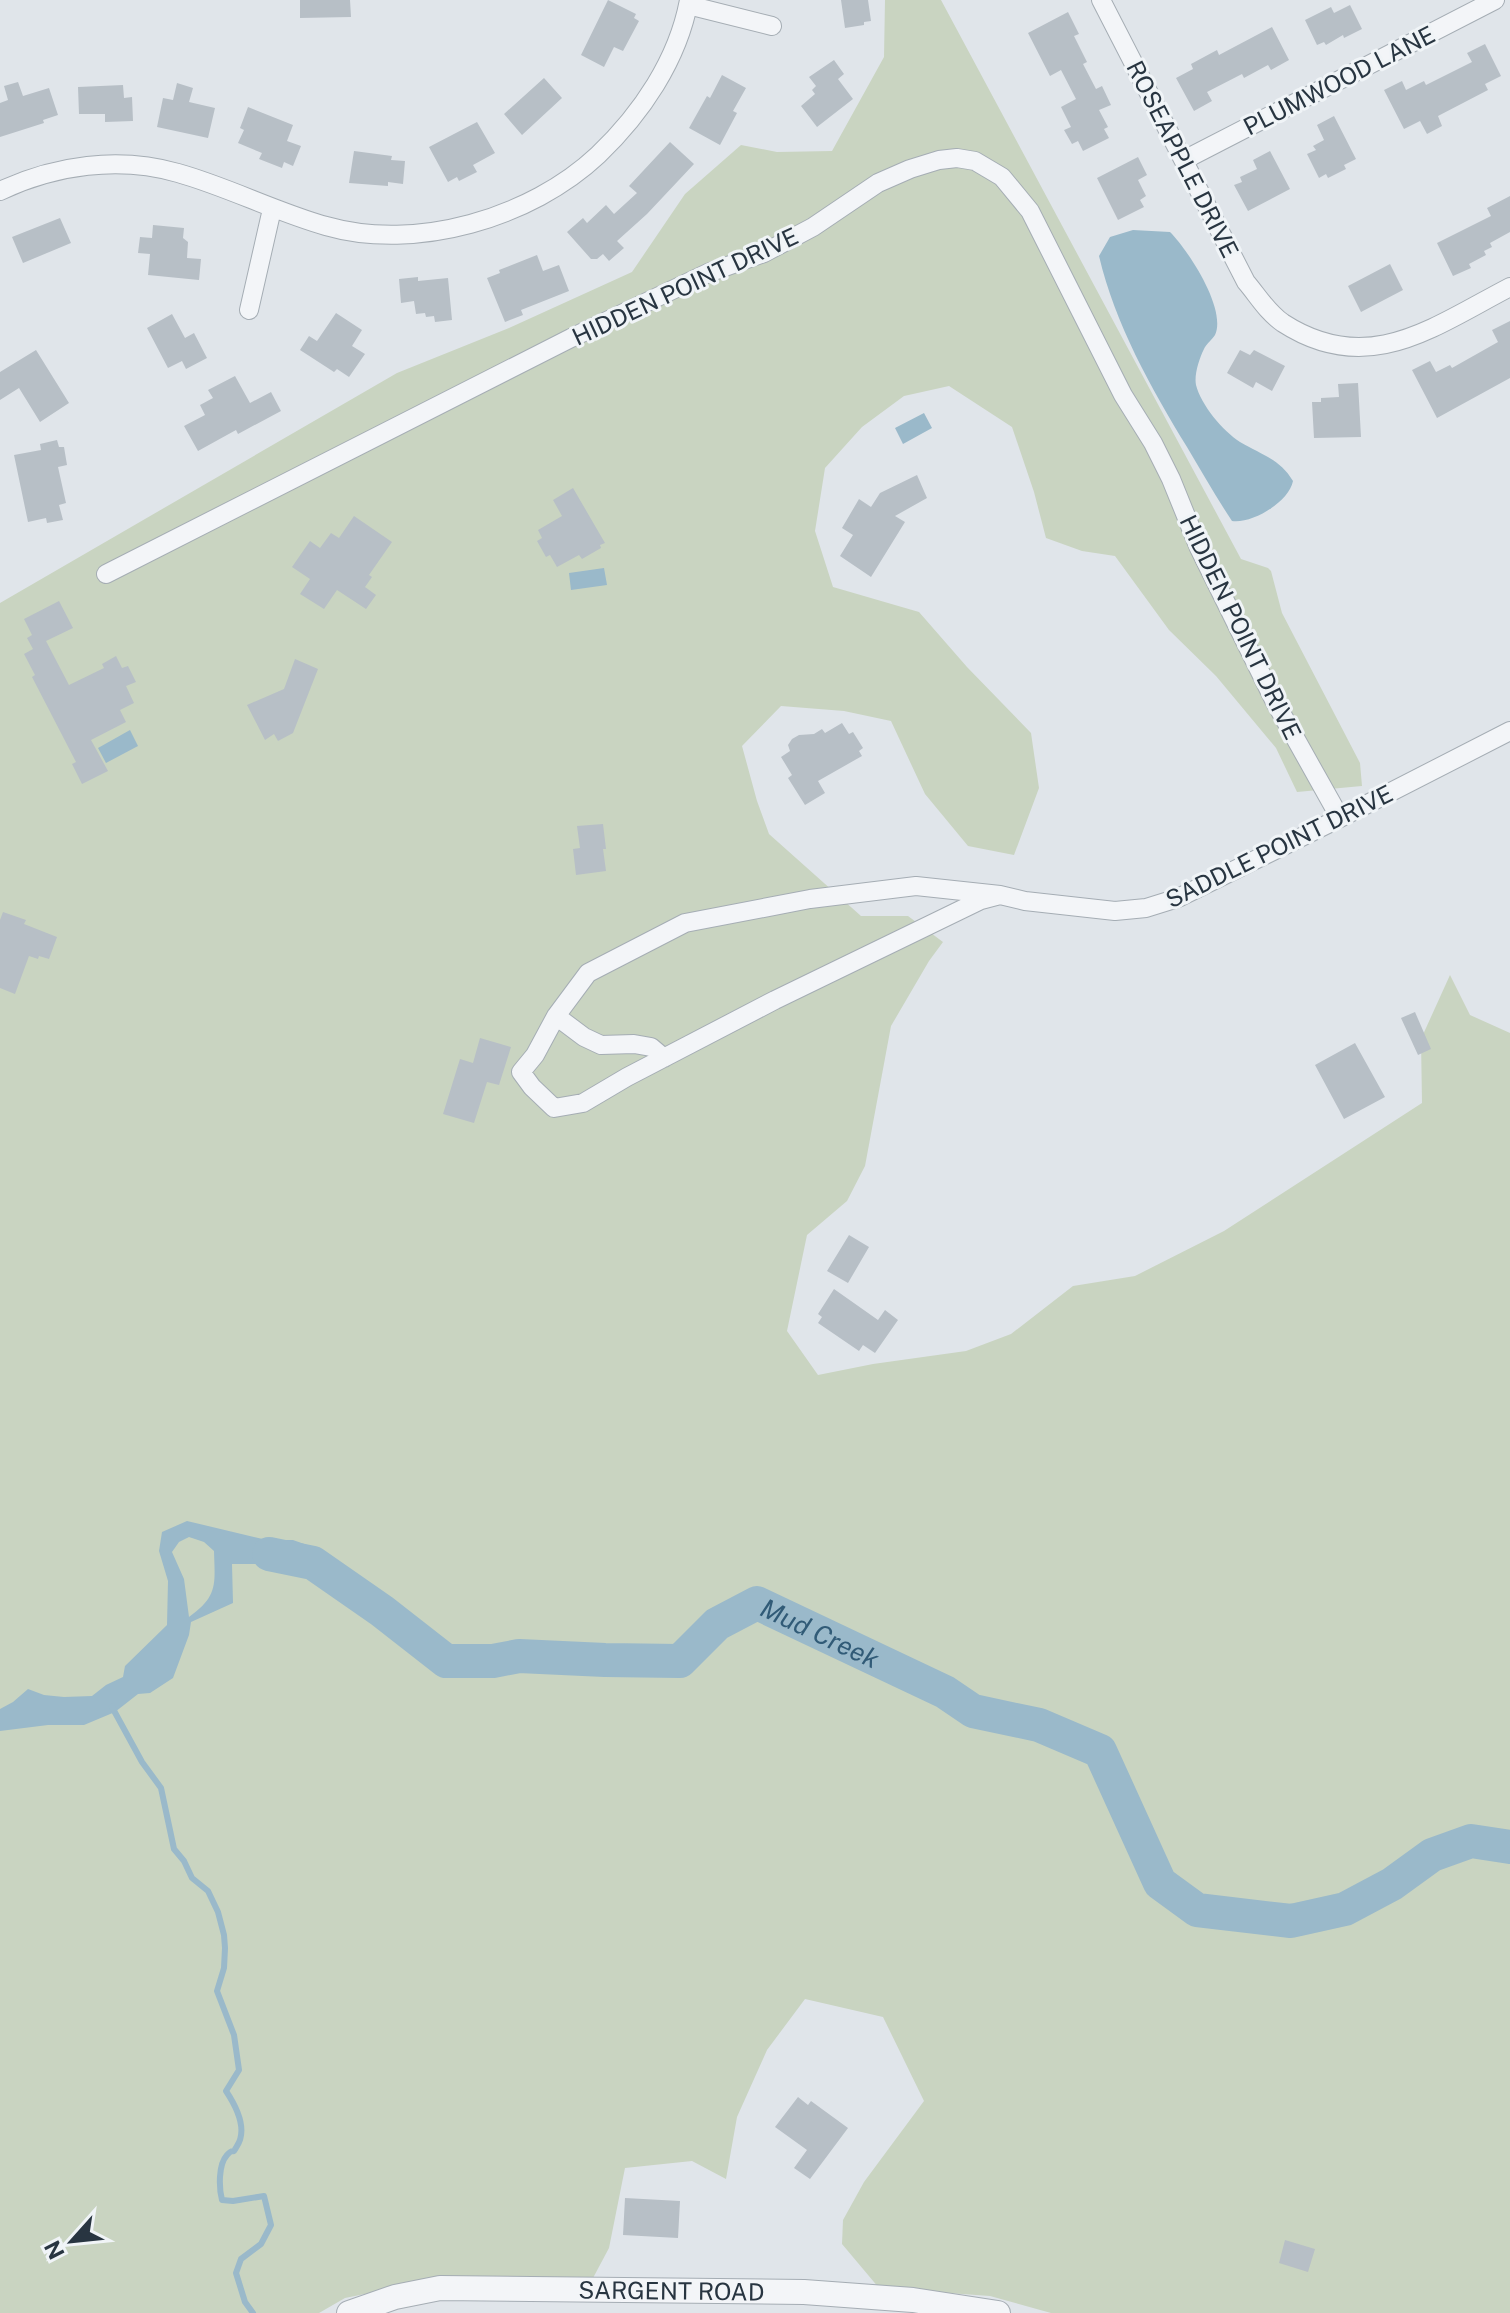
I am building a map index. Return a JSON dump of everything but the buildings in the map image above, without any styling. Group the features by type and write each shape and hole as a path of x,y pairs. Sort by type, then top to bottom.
{"street":[{"name":"ROSEAPPLE DRIVE","path":"1101,0 1246,282 1271,313 1294,330 1320,342 1370,348 1410,338 1510,287"},
{"name":"PLUMWOOD LANE","path":"1184,160 1495,0"},
{"path":"0,191 49,172 119,164 181,173 272,209 327,226 388,234 459,227 526,204 578,171 624,128 663,71 675,46 688,3 772,26"},
{"name":"HIDDEN POINT DRIVE","path":"106,574 571,338 708,273 764,253 820,223 878,183 939,160 957,158 975,161 1002,177 1030,211 1123,395 1171,479 1199,548 1275,702 1340,818"},
{"path":"249,310 272,209"},
{"name":"SADDLE POINT DRIVE","path":"664,1058 583,1103 554,1108 521,1072 535,1055 556,1016 588,973 685,923 810,899 916,886 1115,911 1153,906 1178,898 1510,731"},
{"path":"556,1016 584,1037 601,1045 651,1047 664,1058 981,900 1000,895"},
{"name":"SARGENT ROAD","path":"349,2313 395,2297 440,2288 804,2292 924,2301 998,2313"}],"green space":[{"path":"885,0 941,0 1241,559 1271,571 1282,613 1360,763 1362,786 1297,792 1276,748 1216,676 1169,630 1115,556 1082,551 1046,538 1012,427 949,386 904,396 862,427 825,468 815,531 833,587 919,612 1031,733 1039,788 1014,855 968,846 925,794 891,721 844,711 781,706 742,746 769,834 861,916 908,916 943,942 891,1026 865,1166 847,1201 807,1235 787,1331 818,1375 966,1351 1011,1334 1073,1286 1135,1276 1224,1231 1422,1103 1421,1039 1450,975 1470,1015 1510,1033 1510,2313 1051,2313 990,2296 879,2288 842,2244 843,2220 864,2182 924,2101 883,2017 805,1999 767,2050 737,2117 726,2179 692,2161 625,2168 609,2248 593,2278 434,2280 345,2298 319,2313 0,2313 0,603 397,373 509,328 632,272 685,194 741,145 777,152 832,151 884,57"}],"water":[{"path":"1133,230 1170,232 1204,280 1216,310 1217,324 1215,335 1205,347 1197,367 1199,393 1227,431 1276,462 1293,481 1285,497 1259,515 1232,521 1160,402 1124,331 1099,256 1110,237"},
{"path":"924,413 932,428 903,444 895,428"},
{"path":"604,568 607,585 571,590 569,573"},
{"path":"130,730 138,746 106,763 98,748"},
{"path":"187,1521 267,1540 293,1540 321,1550 305,1575 263,1564 232,1564 233,1603 191,1622 173,1678 150,1693 138,1694 115,1712 84,1725 48,1725 0,1731 0,1709 28,1689 44,1695 92,1696 123,1677 125,1666 167,1625 168,1581 159,1551 162,1532","holes":["189,1537 204,1542 214,1551 213,1589 205,1603 189,1617 184,1579 172,1552 179,1542"]}],"waterway":[{"name":"Mud Creek","path":"269,1554 313,1563 446,1661 493,1661 519,1656 680,1661 717,1624 757,1603 945,1692 973,1711 1039,1725 1100,1751 1160,1883 1197,1910 1291,1921 1345,1909 1392,1884 1432,1855 1471,1841 1510,1847"},
{"path":"112,1707 142,1762 161,1788 174,1849 192,1878 208,1891 224,1935 224,1968 217,1991 234,2035 239,2070 226,2091 237,2111 241,2132 235,2149 227,2155 222,2165 221,2195 222,2200 233,2201 264,2196 271,2225 261,2244 241,2259 236,2273 245,2302 253,2313"}]}
